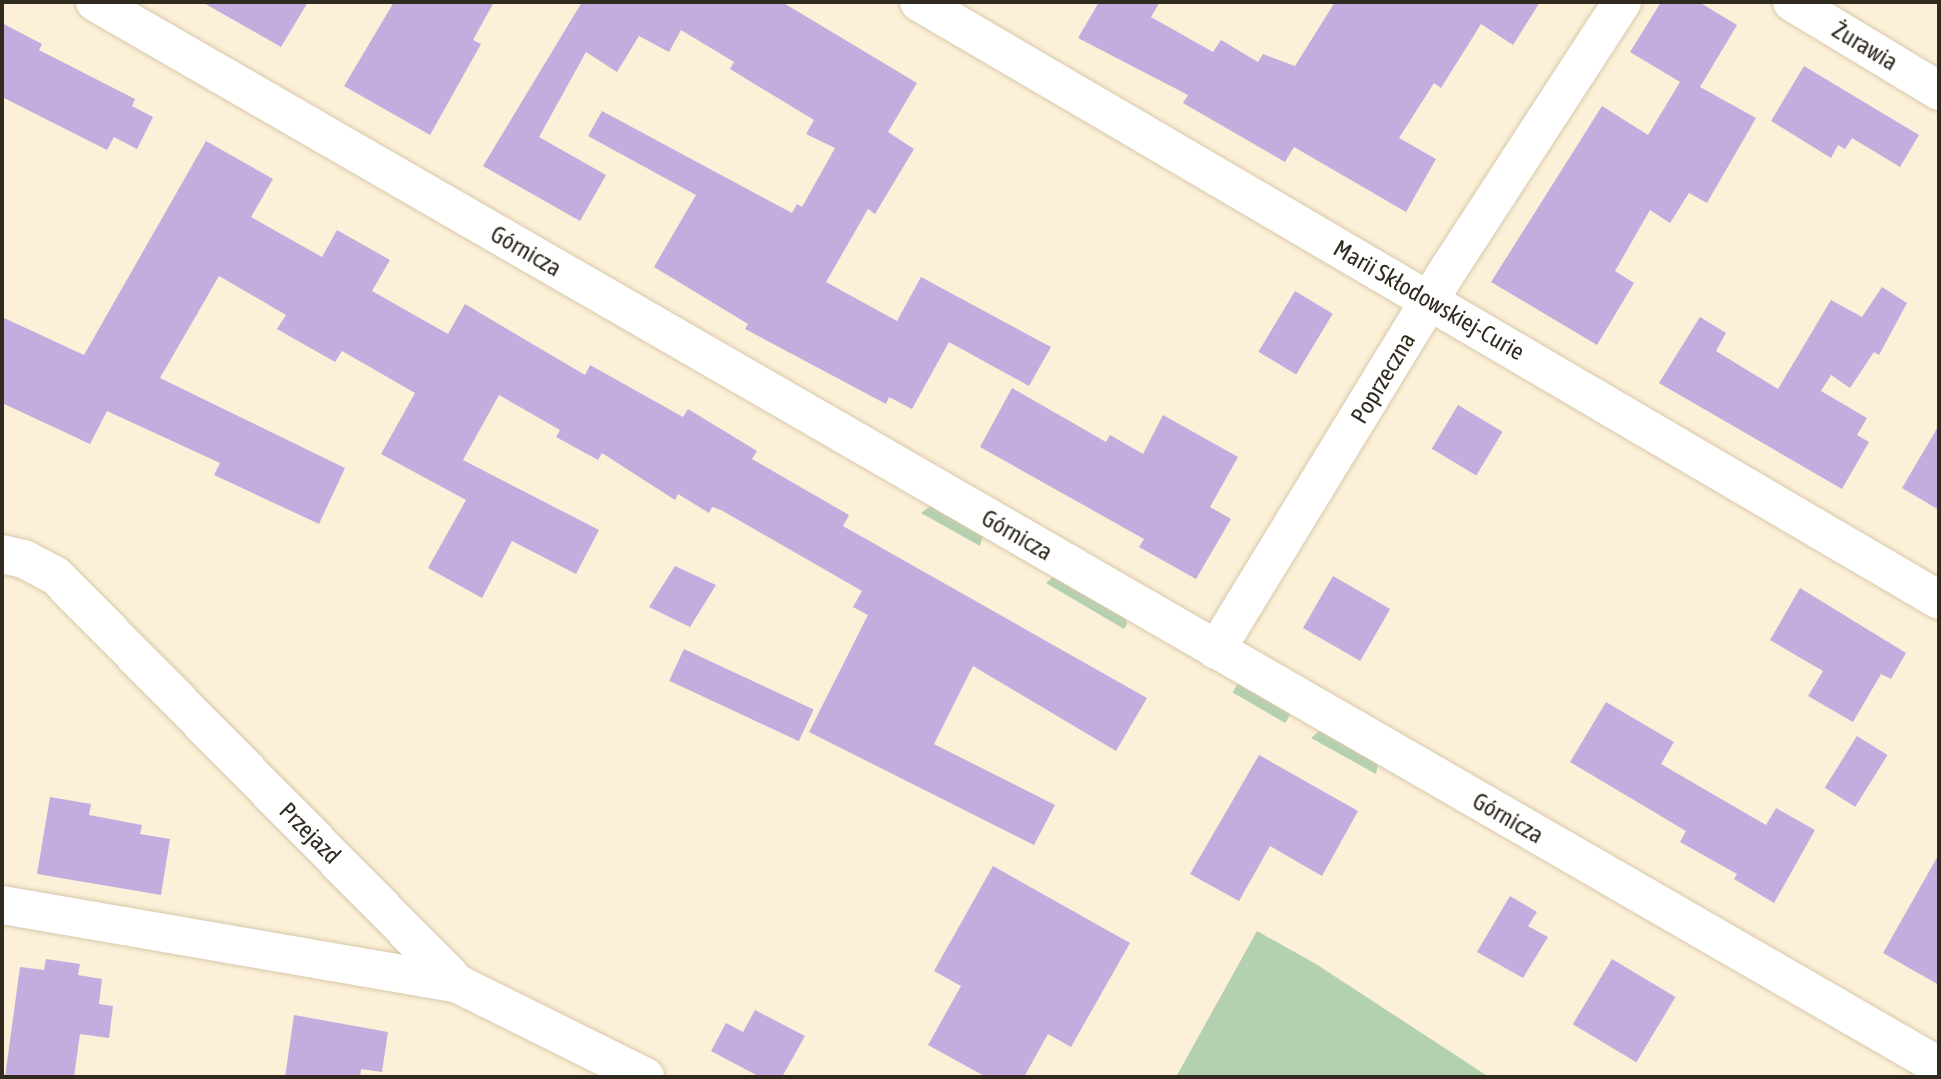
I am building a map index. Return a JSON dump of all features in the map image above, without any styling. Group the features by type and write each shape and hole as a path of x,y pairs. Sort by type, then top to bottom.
{"street":[{"name":"Górnicza","path":"95,2 1939,1066"},
{"name":"Marii Skłodowskiej-Curie","path":"919,2 1939,600"},
{"name":"Poprzeczna","path":"1216,650 1430,300 1622,2"},
{"name":"Żurawia","path":"1791,2 1939,91"},
{"name":"Przejazd","path":"2,554 24,559 56,576 458,984 645,1077"},
{"path":"2,905 458,984"}],"green space":[{"path":"932,505 983,535 980,546 921,513"},
{"path":"1054,576 1126,618 1124,629 1046,583"},
{"path":"1238,683 1291,714 1285,723 1232,693"},
{"path":"1320,730 1378,764 1376,774 1311,738"},
{"path":"1257,931 1316,964 1489,1077 1176,1077"}],"building":[{"path":"202,2 308,2 281,47"},
{"path":"394,2 494,2 473,40 481,44 430,135 344,86"},
{"path":"582,2 782,2 917,83 888,132 914,149 875,214 868,209 826,282 897,321 921,277 1051,347 1029,386 949,342 912,409 889,397 886,404 745,329 748,324 654,267 696,195 588,136 602,111 792,213 797,204 802,207 835,148 806,134 814,120 730,69 734,62 681,30 669,52 639,36 617,72 586,52 539,137 606,175 580,221 483,166"},
{"path":"1099,2 1160,2 1151,17 1213,52 1221,40 1258,62 1263,54 1295,66 1335,2 1540,2 1513,45 1481,24 1441,88 1434,83 1399,138 1436,159 1406,212 1294,147 1285,162 1183,103 1188,95 1078,38"},
{"path":"1661,2 1699,2 1737,25 1700,87 1756,118 1707,203 1689,193 1670,223 1650,210 1615,271 1634,283 1597,345 1491,282 1602,106 1648,135 1680,82 1630,52"},
{"path":"2,23 42,44 39,50 135,99 132,106 153,117 137,149 114,137 107,150 2,97"},
{"path":"1804,66 1919,135 1900,167 1852,138 1845,149 1838,145 1831,158 1771,121"},
{"path":"206,141 273,179 251,217 322,257 337,230 390,260 372,291 448,334 465,304 585,375 590,365 683,417 688,409 757,451 752,459 849,515 843,526 1147,698 1116,751 973,666 934,744 1055,805 1034,845 809,732 868,615 853,607 862,591 721,510 712,507 709,513 678,494 675,500 602,453 598,460 556,437 560,430 499,395 463,460 599,530 576,574 512,541 482,598 428,568 466,500 381,454 415,393 342,351 335,362 277,329 286,315 219,276 160,378 345,468 319,524 214,475 220,463 107,411 90,444 2,403 2,317 84,355"},
{"path":"1882,287 1907,303 1879,355 1874,352 1850,388 1831,375 1821,391 1867,418 1857,435 1869,442 1842,489 1659,383 1700,317 1726,333 1716,351 1778,389 1831,300 1862,317"},
{"path":"1295,291 1333,314 1296,375 1258,352"},
{"path":"1012,388 1106,442 1110,435 1143,454 1163,415 1238,457 1210,507 1231,519 1196,579 1139,547 1144,539 980,447"},
{"path":"1458,405 1503,432 1476,475 1432,449"},
{"path":"1939,425 1939,510 1902,488"},
{"path":"675,566 716,585 690,627 649,607"},
{"path":"1333,576 1390,609 1360,661 1303,628"},
{"path":"1800,588 1906,653 1891,679 1881,674 1853,722 1808,696 1823,671 1770,640"},
{"path":"684,649 814,709 799,741 669,681"},
{"path":"1606,702 1674,742 1661,764 1766,825 1776,808 1815,830 1774,903 1734,879 1737,874 1680,842 1686,831 1570,762"},
{"path":"1857,736 1888,755 1855,807 1825,788"},
{"path":"1259,755 1358,811 1322,876 1270,846 1239,901 1190,874"},
{"path":"50,797 91,804 89,815 142,825 140,834 170,839 161,895 37,874"},
{"path":"1939,854 1939,985 1883,953"},
{"path":"993,866 1130,943 1071,1047 1048,1034 1024,1077 986,1077 928,1045 961,986 934,971"},
{"path":"1510,896 1537,912 1528,926 1548,937 1523,978 1477,952"},
{"path":"46,959 80,964 78,975 102,979 99,1004 113,1006 109,1038 80,1034 74,1077 5,1077 20,967 44,970"},
{"path":"1612,959 1675,997 1636,1062 1573,1024"},
{"path":"755,1010 805,1036 782,1077 760,1077 711,1051 726,1023 743,1032"},
{"path":"294,1015 388,1032 382,1072 361,1069 360,1077 285,1077"}]}
